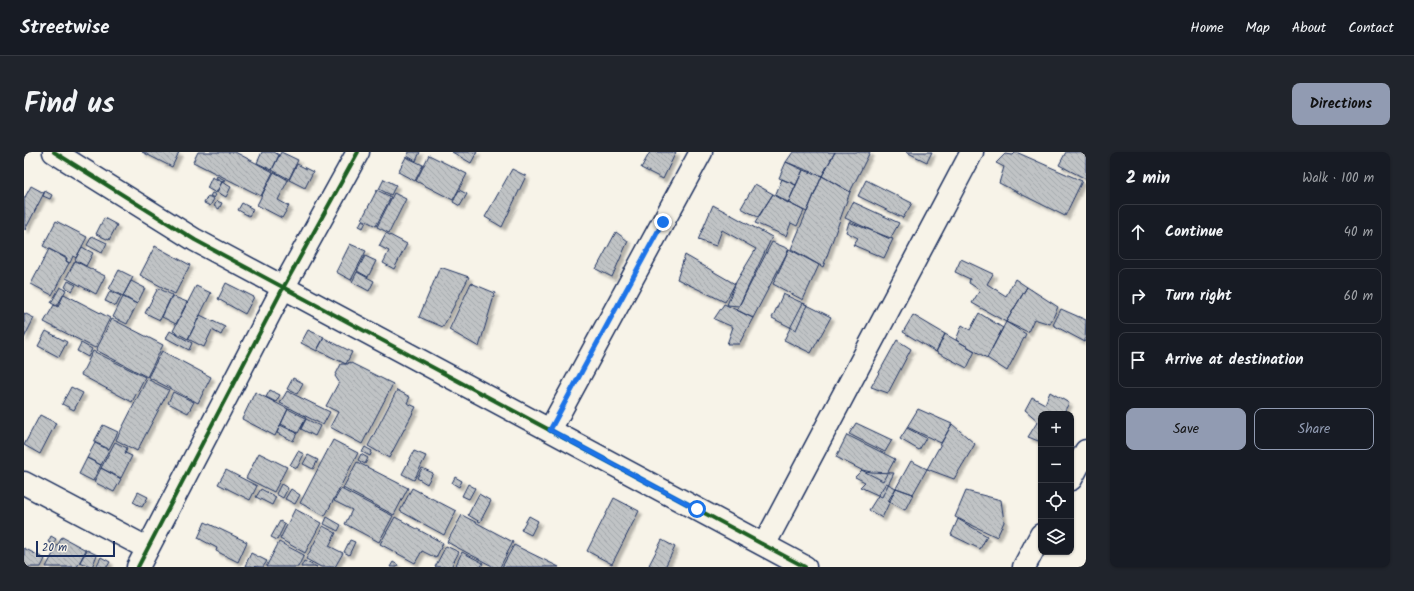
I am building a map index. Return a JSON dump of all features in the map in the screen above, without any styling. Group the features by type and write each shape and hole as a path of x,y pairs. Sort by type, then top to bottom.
{"street":[{"path":"54,152 196,240 805,567"},
{"path":"24,483 143,558 283,288 358,152"},
{"path":"550,430 701,152"},
{"path":"764,545 972,152"},
{"path":"1074,473 1086,451"},
{"path":"1024,567 1038,541"}],"building":[{"path":"142,152 179,152 172,167"},
{"path":"198,152 235,152 273,172 261,196 193,162"},
{"path":"262,152 274,152 279,155 272,170 257,163"},
{"path":"281,152 298,160 289,179 272,170"},
{"path":"409,152 420,152 416,161 407,156"},
{"path":"452,152 477,152 471,163"},
{"path":"650,152 676,152 663,179 641,168"},
{"path":"793,152 835,152 822,176 786,162"},
{"path":"835,152 870,152 850,192 822,176"},
{"path":"906,152 932,152 927,162"},
{"path":"1016,152 1082,181 1065,216 999,183 1004,167 996,163 1005,154 1013,155"},
{"path":"1066,152 1086,152 1086,179 1059,165"},
{"path":"429,155 467,174 453,200 416,181"},
{"path":"406,157 423,165 415,181 398,172"},
{"path":"786,162 803,170 796,185 779,178"},
{"path":"297,164 313,172 305,188 289,180"},
{"path":"512,169 526,176 502,227 485,217"},
{"path":"803,170 822,176 807,212 788,203"},
{"path":"274,172 288,180 278,200 289,206 282,218 257,205"},
{"path":"217,176 225,180 224,182 216,178"},
{"path":"822,176 850,192 823,267 791,249"},
{"path":"212,177 222,182 216,193 207,188"},
{"path":"384,179 396,185 391,195 379,189"},
{"path":"782,179 796,185 788,203 775,196"},
{"path":"866,180 912,203 903,218 858,196"},
{"path":"222,182 231,187 226,197 217,192"},
{"path":"755,184 773,194 758,217 741,208"},
{"path":"31,186 44,193 25,230 24,199"},
{"path":"377,190 391,197 376,226 362,219"},
{"path":"459,190 467,194 460,206 453,202"},
{"path":"45,191 52,195 50,199 43,196"},
{"path":"212,193 216,195 214,198 210,196"},
{"path":"394,193 406,199 389,233 377,227"},
{"path":"773,194 804,211 797,226 791,223 786,236 755,223"},
{"path":"208,196 214,199 210,206 204,203"},
{"path":"217,201 222,203 219,209 214,206"},
{"path":"853,202 899,223 890,239 845,218"},
{"path":"242,203 253,209 249,216 238,210"},
{"path":"713,205 772,237 739,306 727,305 736,282 756,249 722,230 716,246 698,240"},
{"path":"104,218 117,225 109,240 96,234"},
{"path":"362,220 366,222 363,228 359,226"},
{"path":"56,221 87,237 76,258 73,256 70,263 66,261 67,258 43,246"},
{"path":"849,222 893,239 884,258 853,245 858,238 846,232"},
{"path":"616,232 628,241 612,277 596,269"},
{"path":"386,233 407,244 394,269 383,263 389,251 379,246"},
{"path":"92,236 107,243 102,253 87,245"},
{"path":"772,242 789,249 753,318 737,310"},
{"path":"350,244 366,251 351,280 336,272"},
{"path":"155,246 190,265 175,294 140,275"},
{"path":"82,247 93,253 86,266 75,260"},
{"path":"49,249 67,259 66,261 69,263 52,295 31,284"},
{"path":"789,249 819,265 803,300 773,284"},
{"path":"685,255 735,284 725,302 677,279"},
{"path":"365,256 376,261 368,277 357,271"},
{"path":"961,259 993,274 987,284 1006,296 1015,279 1027,287 1006,322 972,303 980,290 969,283 970,279 955,272"},
{"path":"75,261 105,276 96,294 66,278"},
{"path":"440,267 469,277 443,327 419,317"},
{"path":"119,270 133,277 123,296 109,289"},
{"path":"357,272 374,281 369,291 352,282"},
{"path":"68,281 76,285 72,291 65,287"},
{"path":"131,281 145,288 137,304 123,296"},
{"path":"226,283 254,297 245,314 218,299"},
{"path":"471,283 495,293 479,347 449,330"},
{"path":"196,286 211,293 188,339 173,331"},
{"path":"60,287 66,290 57,306 51,303"},
{"path":"1027,287 1058,307 1050,324 1034,319 1028,332 1006,322"},
{"path":"158,288 172,295 160,320 145,313"},
{"path":"110,291 121,296 116,306 105,301"},
{"path":"64,294 110,318 95,348 44,322 54,305 58,307"},
{"path":"783,294 807,305 796,330 772,318"},
{"path":"172,296 187,302 176,324 162,317"},
{"path":"123,297 137,304 127,324 113,317"},
{"path":"803,303 831,317 811,353 784,340"},
{"path":"724,304 753,318 739,344 727,344 733,327 714,319"},
{"path":"1061,309 1086,320 1085,342 1053,325"},
{"path":"24,313 34,318 24,338"},
{"path":"979,313 1003,328 987,358 956,340 962,325 970,330"},
{"path":"200,315 225,327 221,335 212,330 204,347 188,339"},
{"path":"913,315 945,334 936,352 903,332"},
{"path":"112,319 163,345 147,377 96,350"},
{"path":"1006,322 1026,334 1007,371 987,358"},
{"path":"308,330 324,337 317,351 301,343"},
{"path":"46,331 67,342 59,357 38,346"},
{"path":"170,331 192,343 189,350 166,338"},
{"path":"945,334 975,351 967,368 936,352"},
{"path":"324,338 352,352 346,364 317,350"},
{"path":"897,340 911,349 888,393 871,387"},
{"path":"81,343 92,349 88,357 77,351"},
{"path":"93,351 145,377 132,402 81,375"},
{"path":"162,351 211,377 198,403 148,377"},
{"path":"349,362 393,384 362,444 330,427 338,412 326,406 339,382 335,376 341,364 348,364"},
{"path":"293,378 303,383 297,394 287,389"},
{"path":"147,379 169,390 137,451 116,440"},
{"path":"71,387 83,393 74,410 62,404"},
{"path":"270,390 280,395 276,402 266,397"},
{"path":"397,390 410,397 407,403 416,407 389,458 368,446"},
{"path":"287,391 330,412 323,425 280,403"},
{"path":"173,392 194,402 188,413 168,403"},
{"path":"255,392 288,409 275,436 242,419"},
{"path":"1050,392 1069,403 1065,411 1038,411 1038,421 1025,410 1032,397 1045,404"},
{"path":"288,409 306,418 298,433 281,424"},
{"path":"918,409 952,424 941,443 907,427"},
{"path":"40,415 56,423 40,454 24,445"},
{"path":"306,419 320,426 315,436 301,429"},
{"path":"1038,421 1038,441 1028,437"},
{"path":"856,423 892,440 885,452 849,434"},
{"path":"952,424 975,444 954,479 927,469"},
{"path":"103,425 118,432 109,449 94,442"},
{"path":"280,425 297,433 293,441 277,433"},
{"path":"907,428 926,438 919,450 900,439"},
{"path":"847,435 895,459 883,481 836,457"},
{"path":"333,440 358,453 325,516 300,503"},
{"path":"115,442 127,448 125,453 132,456 121,478 101,468"},
{"path":"95,443 109,450 101,465 87,458"},
{"path":"365,447 372,451 370,456 362,452"},
{"path":"298,451 304,454 297,468 290,465"},
{"path":"414,451 426,456 414,480 402,474"},
{"path":"259,453 287,467 274,492 246,478"},
{"path":"361,454 368,458 365,464 358,460"},
{"path":"308,455 318,460 313,469 303,464"},
{"path":"87,458 101,465 93,481 79,474"},
{"path":"911,461 927,469 913,494 896,488"},
{"path":"357,462 408,488 394,515 343,488"},
{"path":"101,468 121,479 114,492 94,482"},
{"path":"422,468 433,473 427,484 417,478"},
{"path":"226,470 257,486 250,500 218,484"},
{"path":"862,470 894,473 882,497 860,487 865,482 855,477"},
{"path":"455,477 462,481 459,487 452,483"},
{"path":"886,483 896,488 882,518 869,510"},
{"path":"281,484 288,488 283,498 276,494"},
{"path":"468,484 475,488 469,499 462,496"},
{"path":"412,488 456,511 444,535 400,511"},
{"path":"896,488 913,494 905,510 888,501"},
{"path":"261,489 276,497 272,505 256,497"},
{"path":"291,489 300,495 295,504 285,499"},
{"path":"341,489 393,516 379,542 345,524 352,510 334,501"},
{"path":"966,491 1001,500 1004,522 997,537 955,517"},
{"path":"138,492 148,497 142,507 133,502"},
{"path":"479,494 491,501 480,522 468,515"},
{"path":"614,498 639,511 612,564 587,551"},
{"path":"295,509 321,523 305,553 280,539"},
{"path":"462,515 513,542 500,567 494,567 447,542"},
{"path":"529,516 538,521 531,535 521,530"},
{"path":"327,517 341,525 338,531 324,524"},
{"path":"395,517 443,543 436,558 422,551 415,563 380,544"},
{"path":"958,519 987,536 980,549 951,535"},
{"path":"280,521 285,524 277,540 271,537"},
{"path":"205,522 247,542 238,562 216,551 217,548 198,538"},
{"path":"323,526 336,533 329,546 343,553 335,567 321,567 306,559"},
{"path":"51,536 56,539 53,544 48,542"},
{"path":"62,537 86,550 77,567 46,567"},
{"path":"350,540 355,542 349,555 344,552"},
{"path":"662,540 675,547 665,567 653,567 649,565"},
{"path":"279,542 304,555 298,567 266,567"},
{"path":"514,545 559,567 502,567"},
{"path":"446,546 459,552 451,567 435,567"},
{"path":"24,548 45,559 41,567 24,567"},
{"path":"87,550 97,555 92,567 80,562"},
{"path":"462,552 483,563 481,567 460,567 456,565"},
{"path":"251,553 267,561 263,567 245,566"},
{"path":"101,557 110,562 107,567 96,567"},
{"path":"304,561 317,567 301,567"},
{"path":"393,562 398,565 397,567 390,567"}],"cycle path":[{"path":"54,152 195,240 805,567"},
{"path":"138,567 283,288 358,152"}],"route":[{"path":"663,222 550,430 697,509"}]}
